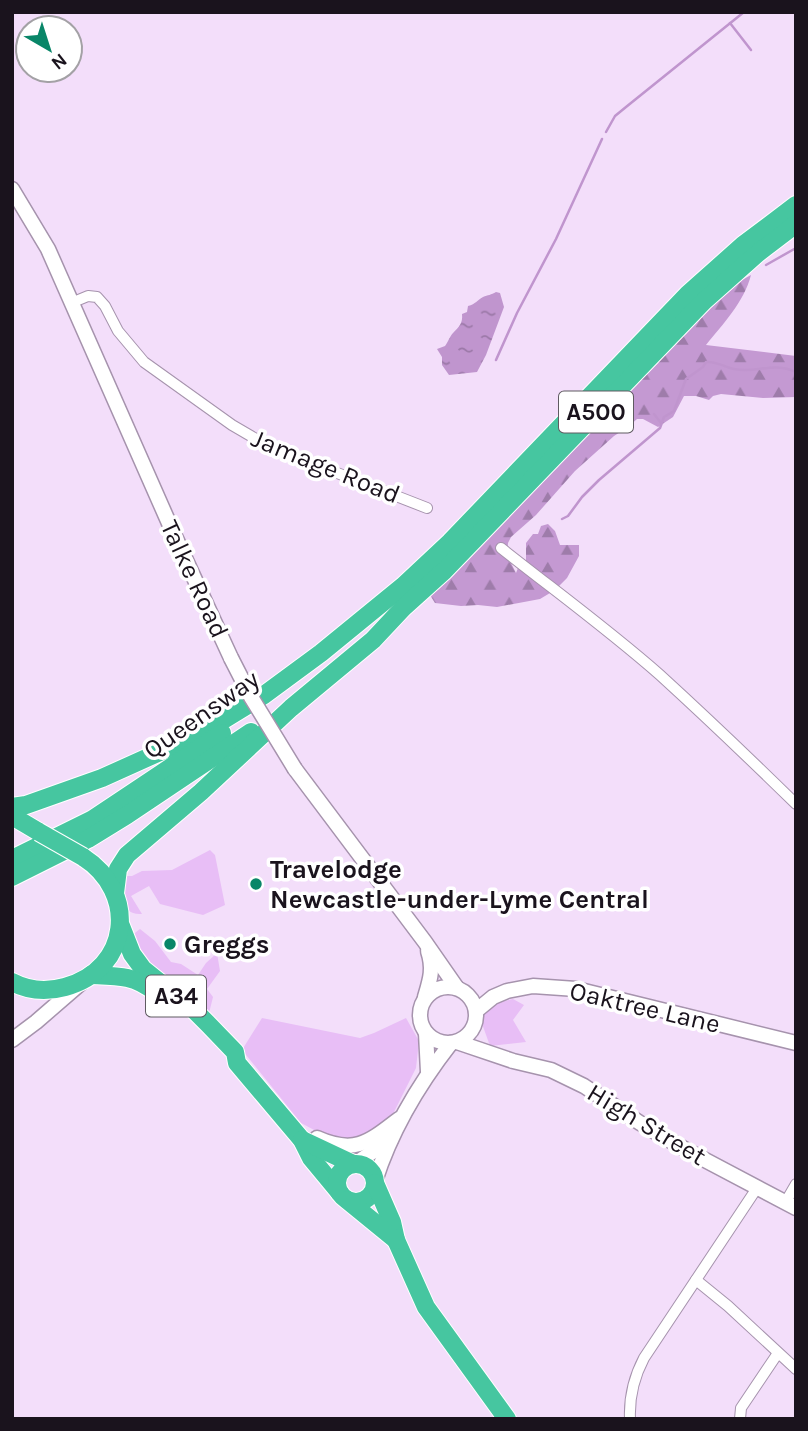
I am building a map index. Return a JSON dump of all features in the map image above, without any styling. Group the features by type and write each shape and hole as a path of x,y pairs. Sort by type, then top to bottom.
{"highway":[{"name":"A500","path":"403,586 458,533 688,294 743,245 796,205"},
{"name":"A500","path":"403,608 444,570 704,301 758,253 796,224"},
{"path":"12,807 26,805 102,778 202,733 264,695 321,653 403,586"},
{"name":"Queensway","path":"12,859 93,819 222,733 300,676 364,623 403,586"},
{"path":"12,982 26,988 61,988 75,984 102,967 114,947 121,926 115,894 118,869 127,855 201,792 291,708 373,640 403,608"},
{"name":"Queensway","path":"12,877 88,839 235,744 319,679 403,608"},
{"path":"12,816 83,857 103,873 115,894"},
{"name":"A34","path":"121,926 136,962 209,1025 235,1052 237,1063 302,1140 311,1158 343,1196 396,1240"},
{"name":"A34","path":"88,977 130,978 141,982 182,1014 226,1059 237,1063"},
{"name":"A34","path":"302,1140 354,1164"},
{"path":"354,1164 363,1165 370,1170 375,1182 371,1194 354,1202 343,1196 337,1187 338,1177 344,1168 354,1164"},
{"name":"A34","path":"375,1182 392,1222 396,1240 426,1307 507,1419"}],"street":[{"name":"Talke Road","path":"12,189 48,249 172,530 251,697 295,769 462,991"},
{"name":"Jamage Road","path":"71,303 88,296 97,297 118,331 144,362 232,425 268,446 427,508"},
{"path":"502,548 658,674 796,804"},
{"name":"Talke Road","path":"425,942 432,962 425,997"},
{"path":"12,1040 88,977"},
{"name":"Oaktree Lane","path":"476,1015 494,997 507,991 533,986 576,989 796,1043"},
{"path":"476,1015 468,1035 454,1042 443,1043 426,1033 419,1015 425,997 437,988 462,991 473,1003 476,1015 478,1032 493,1053"},
{"name":"Oaktree Lane","path":"462,991 494,997"},
{"path":"426,1033 428,1072"},
{"path":"375,1182 390,1139 428,1072 454,1042"},
{"name":"High Street","path":"454,1042 551,1070 584,1086 640,1123 790,1206"},
{"path":"287,1124 332,1144 358,1145 375,1138 403,1116"},
{"path":"354,1164 390,1139"},
{"path":"790,1206 796,1184"},
{"path":"630,1419 630,1399 636,1373 757,1188"},
{"path":"696,1280 796,1369"},
{"path":"740,1419 741,1408 778,1353"}],"shaded area":[{"path":"210,850 215,855 225,905 203,915 160,904 149,886 131,896 142,914 135,914 126,907 120,876 132,876 142,871 172,870"},
{"path":"140,929 155,941 171,962 181,964 198,975 217,953 220,971 207,989 213,997 208,1017 151,971 131,936"},
{"path":"513,999 524,1005 513,1020 526,1042 490,1046 480,1018 485,1007"},
{"path":"262,1018 360,1038 406,1018 419,1041 416,1068 394,1112 370,1134 356,1141 333,1140 301,1123 242,1050"}],"green space":[{"path":"751,275 738,303 706,345 796,356 796,397 763,398 721,394 709,400 684,396 673,417 658,427 643,419 637,419 575,471 508,543 507,555 516,573 526,561 526,543 533,534 538,534 541,526 548,524 555,531 560,545 579,545 579,556 567,578 555,590 540,599 497,607 435,603 430,595 535,490 609,409 709,308"}],"water":[{"path":"496,292 500,293 504,307 477,372 449,375 442,365 442,357 437,349 445,346 460,325 462,314 467,312 468,306"}],"waterway":[{"path":"606,132 615,116 744,12"},
{"path":"730,23 751,50"},
{"path":"496,360 602,139"},
{"path":"766,265 796,248"},
{"path":"562,519 568,516 599,480 660,428 664,417 674,411 686,379 706,362 742,370 779,368 796,372"},
{"path":"654,414 661,423"}],"place":[{"name":"Travelodge Newcastle-under-Lyme Central","path":"256,884"},
{"name":"Greggs","path":"170,944"}]}
